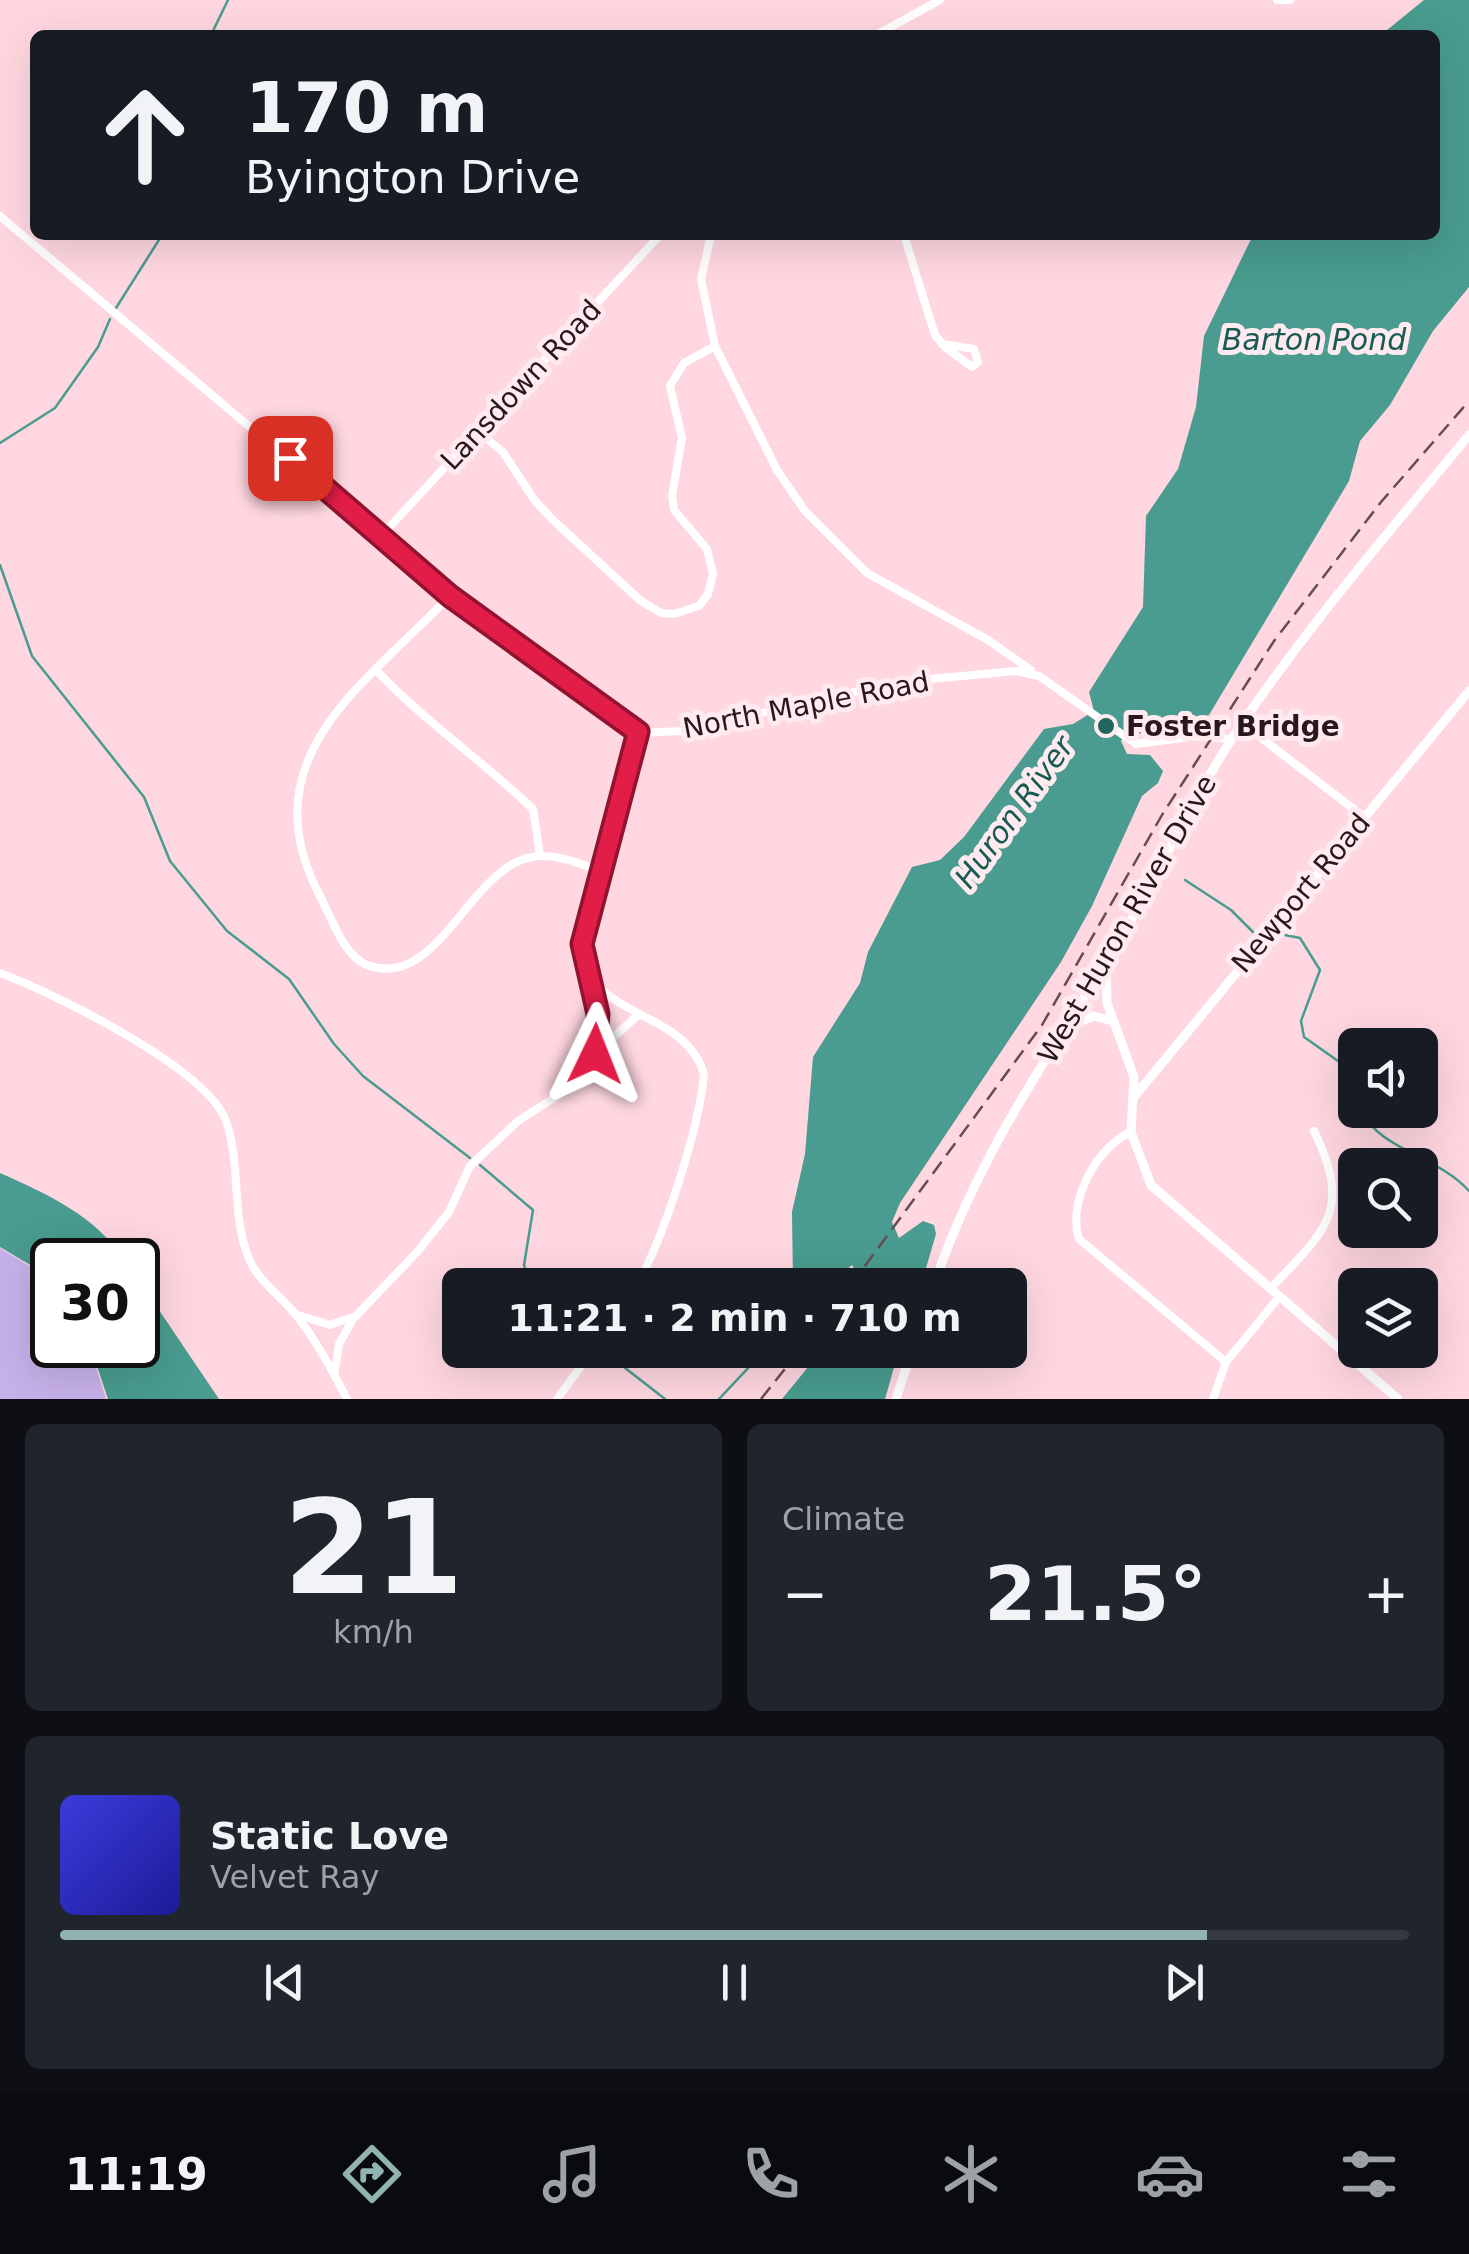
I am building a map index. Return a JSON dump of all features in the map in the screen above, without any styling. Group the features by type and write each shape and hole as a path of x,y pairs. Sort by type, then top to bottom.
{"street":[{"path":"885,30 940,0"},
{"path":"1277,0 1290,0"},
{"path":"0,216 450,596 638,732 582,944 593,984 599,1030 595,1054"},
{"name":"Lansdown Road","path":"382,535 655,240"},
{"path":"709,240 701,279 715,346 776,470 834,544 867,573 988,640 1126,740 1146,746 1198,736 1232,739"},
{"path":"905,240 930,326 942,344"},
{"path":"478,432 503,452 535,501 554,521 642,601 660,613 689,610 708,594 713,574 708,549 674,510 672,496 682,452 670,386 684,363 715,346"},
{"name":"West Huron River Drive","path":"940,1268 972,1185 1106,962 1232,739 1469,435"},
{"path":"450,596 315,738 299,782 299,852 346,946 362,964 385,970 402,968 436,942 504,867 540,855 601,870"},
{"path":"377,672 406,702 470,751 534,809 540,855"},
{"name":"North Maple Road","path":"638,732 684,732 898,682 1004,672 1039,676"},
{"name":"Newport Road","path":"1134,1097 1469,691"},
{"path":"1242,724 1364,818"},
{"path":"1106,962 1104,986 1112,1021 1128,1059 1134,1097 1132,1132 1151,1185 1398,1399"},
{"path":"0,973 57,995 194,1082 225,1119 239,1173 239,1210 247,1252 261,1278 296,1314 348,1399"},
{"path":"593,984 686,1041 699,1057 704,1074 672,1195 647,1268"},
{"path":"335,1373 340,1344 356,1316 449,1212 470,1166 510,1127 568,1089 595,1054 638,1014"},
{"path":"1062,1030 1094,1016 1112,1021"},
{"path":"1270,1289 1319,1234 1334,1200 1332,1168 1314,1131"},
{"path":"1132,1132 1107,1149 1084,1188 1076,1206 1080,1239 1226,1362"},
{"path":"1213,1399 1226,1362 1279,1297"},
{"path":"296,1314 330,1325 356,1316"},
{"path":"557,1399 580,1368"},
{"path":"896,1399 906,1368"}],"shaded area":[{"path":"0,1248 30,1266 30,1368 96,1368 106,1399 0,1399"}],"water":[{"name":"Barton Pond","path":"1424,0 1469,0 1469,287 1433,331 1390,405 1360,441 1349,481 1209,715 1171,730 1125,735 1121,741 1127,754 1150,755 1163,771 1158,783 1142,796 1092,906 1061,962 900,1203 892,1222 899,1238 923,1221 934,1225 936,1234 926,1268 793,1268 792,1212 805,1154 813,1057 860,983 868,952 912,867 940,860 964,837 1044,729 1073,724 1094,711 1089,692 1143,607 1146,516 1178,469 1196,407 1204,336 1251,240 1440,240 1440,30 1387,30"},
{"path":"0,1173 53,1198 85,1218 107,1238 30,1238 30,1265 0,1247"},
{"path":"160,1312 219,1399 108,1399 98,1368 160,1368"},
{"path":"807,1368 894,1368 885,1399 782,1399"}],"waterway":[{"path":"213,30 228,0"},
{"path":"116,308 159,240"},
{"path":"0,443 55,408 98,347 110,319"},
{"path":"0,565 32,656 144,797 170,861 227,931 289,979 334,1044 363,1076 470,1158"},
{"path":"1185,880 1231,910 1253,932"},
{"path":"1280,934 1300,938 1320,970 1301,1021 1304,1037 1338,1061"},
{"path":"1375,1128 1469,1191"},
{"path":"480,1165 533,1210 525,1268"},
{"path":"625,1368 665,1399"},
{"path":"719,1399 748,1368"}],"railway":[{"path":"863,1268 1042,1025 1162,815 1274,641 1381,502 1469,401"},
{"path":"761,1399 786,1368"}],"place":[{"name":"Foster Bridge","path":"1106,726"}],"route":[{"path":"290,458 450,596 638,732 582,944 598,1014 595,1054"}],"water label":[{"name":"Huron River","path":"1014,812"}]}
